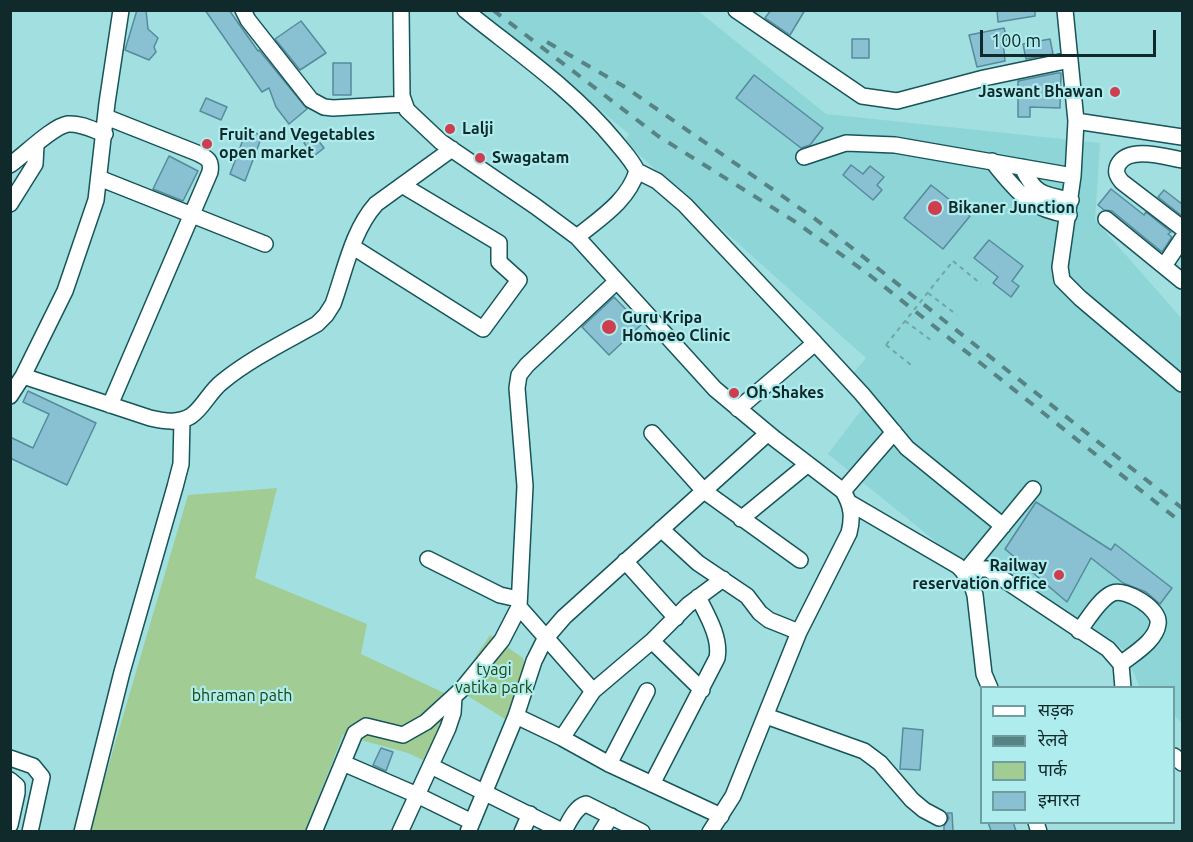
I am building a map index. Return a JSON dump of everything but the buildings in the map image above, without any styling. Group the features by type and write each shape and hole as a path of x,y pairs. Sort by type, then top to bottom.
{"street":[{"path":"10,396 23,376 65,291 96,200 121,10"},
{"path":"243,10 311,100 333,108 404,104"},
{"path":"401,10 404,104 407,110 452,149 577,237 715,389 768,434 847,497 958,566 967,576 975,595 984,674 990,686"},
{"path":"465,10 568,92 600,123 637,171 657,181 685,205 815,343 907,448 1003,526"},
{"path":"736,10 862,96 897,100 984,78 1070,60"},
{"path":"1065,10 1077,121 1070,207 1060,267 1062,280 1080,298 1182,384"},
{"path":"106,117 197,153 209,159 211,164 110,405"},
{"path":"1077,121 1182,137"},
{"path":"10,165 57,128 67,124 79,125 105,134"},
{"path":"804,157 846,143 870,143 914,147 1073,176"},
{"path":"10,204 35,164 36,145"},
{"path":"23,376 150,418 169,422 192,416 210,394 232,375 317,324 326,315 333,304 360,226 368,214 376,204 452,149"},
{"path":"1182,160 1144,153 1128,155 1120,161 1116,169 1117,177 1122,182 1182,228"},
{"path":"992,161 1013,187 1044,210 1070,207"},
{"path":"1022,167 1027,180 1041,194 1070,207"},
{"path":"577,237 620,202 637,171"},
{"path":"99,178 119,184 191,216 265,244"},
{"path":"353,247 483,329 519,280 500,262 500,243 402,185"},
{"path":"1106,219 1182,281"},
{"path":"1164,266 1182,239"},
{"path":"314,831 358,730 366,726 399,735 407,734 426,722 454,697 502,640 519,603 525,486 517,388 519,375 616,281"},
{"path":"738,409 815,343"},
{"path":"82,831 122,672 181,464 182,420"},
{"path":"847,497 894,432"},
{"path":"652,433 704,491 800,560"},
{"path":"343,763 417,795 470,827 516,716 534,661 545,639 564,617 768,434"},
{"path":"741,519 808,464"},
{"path":"967,576 1003,526 1034,489"},
{"path":"710,831 733,796 799,632 849,533 853,519 847,497"},
{"path":"661,528 698,563 747,596 760,613 770,620 799,632"},
{"path":"428,559 519,603 545,639 593,691"},
{"path":"625,561 676,618"},
{"path":"967,576 979,569 988,569 1108,649 1121,664 1123,686"},
{"path":"562,738 593,691 652,641 698,597 723,579"},
{"path":"1079,631 1107,597 1115,592 1124,592 1145,603 1156,614 1159,622 1156,630 1150,639 1121,664"},
{"path":"652,784 715,666 718,650 708,618 698,597"},
{"path":"652,641 702,690"},
{"path":"609,764 647,691"},
{"path":"400,831 448,728 453,713 454,697"},
{"path":"516,716 609,764 721,816"},
{"path":"766,716 864,751 880,763 912,800 939,818"},
{"path":"10,758 33,766 42,777 30,831"},
{"path":"431,766 564,831 581,805 591,806 642,831"},
{"path":"10,780 17,786 17,793 10,825"},
{"path":"522,831 530,814"},
{"path":"601,831 611,816"}],"path":[{"path":"911,365 886,345 953,261 981,284"},
{"path":"928,293 957,315"},
{"path":"905,321 932,341"}],"shaded area":[{"path":"477,11 698,11 826,114 1100,143 1095,220 1182,319 1182,723 1175,716 1175,686 1140,686 1123,649 1066,615 1000,570 988,584 828,454 873,395 851,376 866,358 625,142 629,134 522,44"}],"green space":[{"name":"bhraman path","path":"277,488 255,578 367,624 361,654 455,698 423,760 408,753 343,735 305,831 89,832 188,495"},
{"name":"tyagi vatika park","path":"490,635 523,658 527,672 505,719 455,688"}],"railway":[{"path":"493,10 658,136 794,221 867,273 1182,523"},
{"path":"547,42 625,87 814,218 1182,508"}],"place":[{"name":"Jaswant Bhawan","path":"1115,92"},
{"name":"Lalji","path":"450,129"},
{"name":"Fruit and Vegetables open market","path":"207,144"},
{"name":"Swagatam","path":"480,158"},
{"name":"Bikaner Junction","path":"935,208"},
{"name":"Guru Kripa Homoeo Clinic","path":"609,327"},
{"name":"Oh Shakes","path":"734,393"},
{"name":"Railway reservation office","path":"1059,575"}]}
